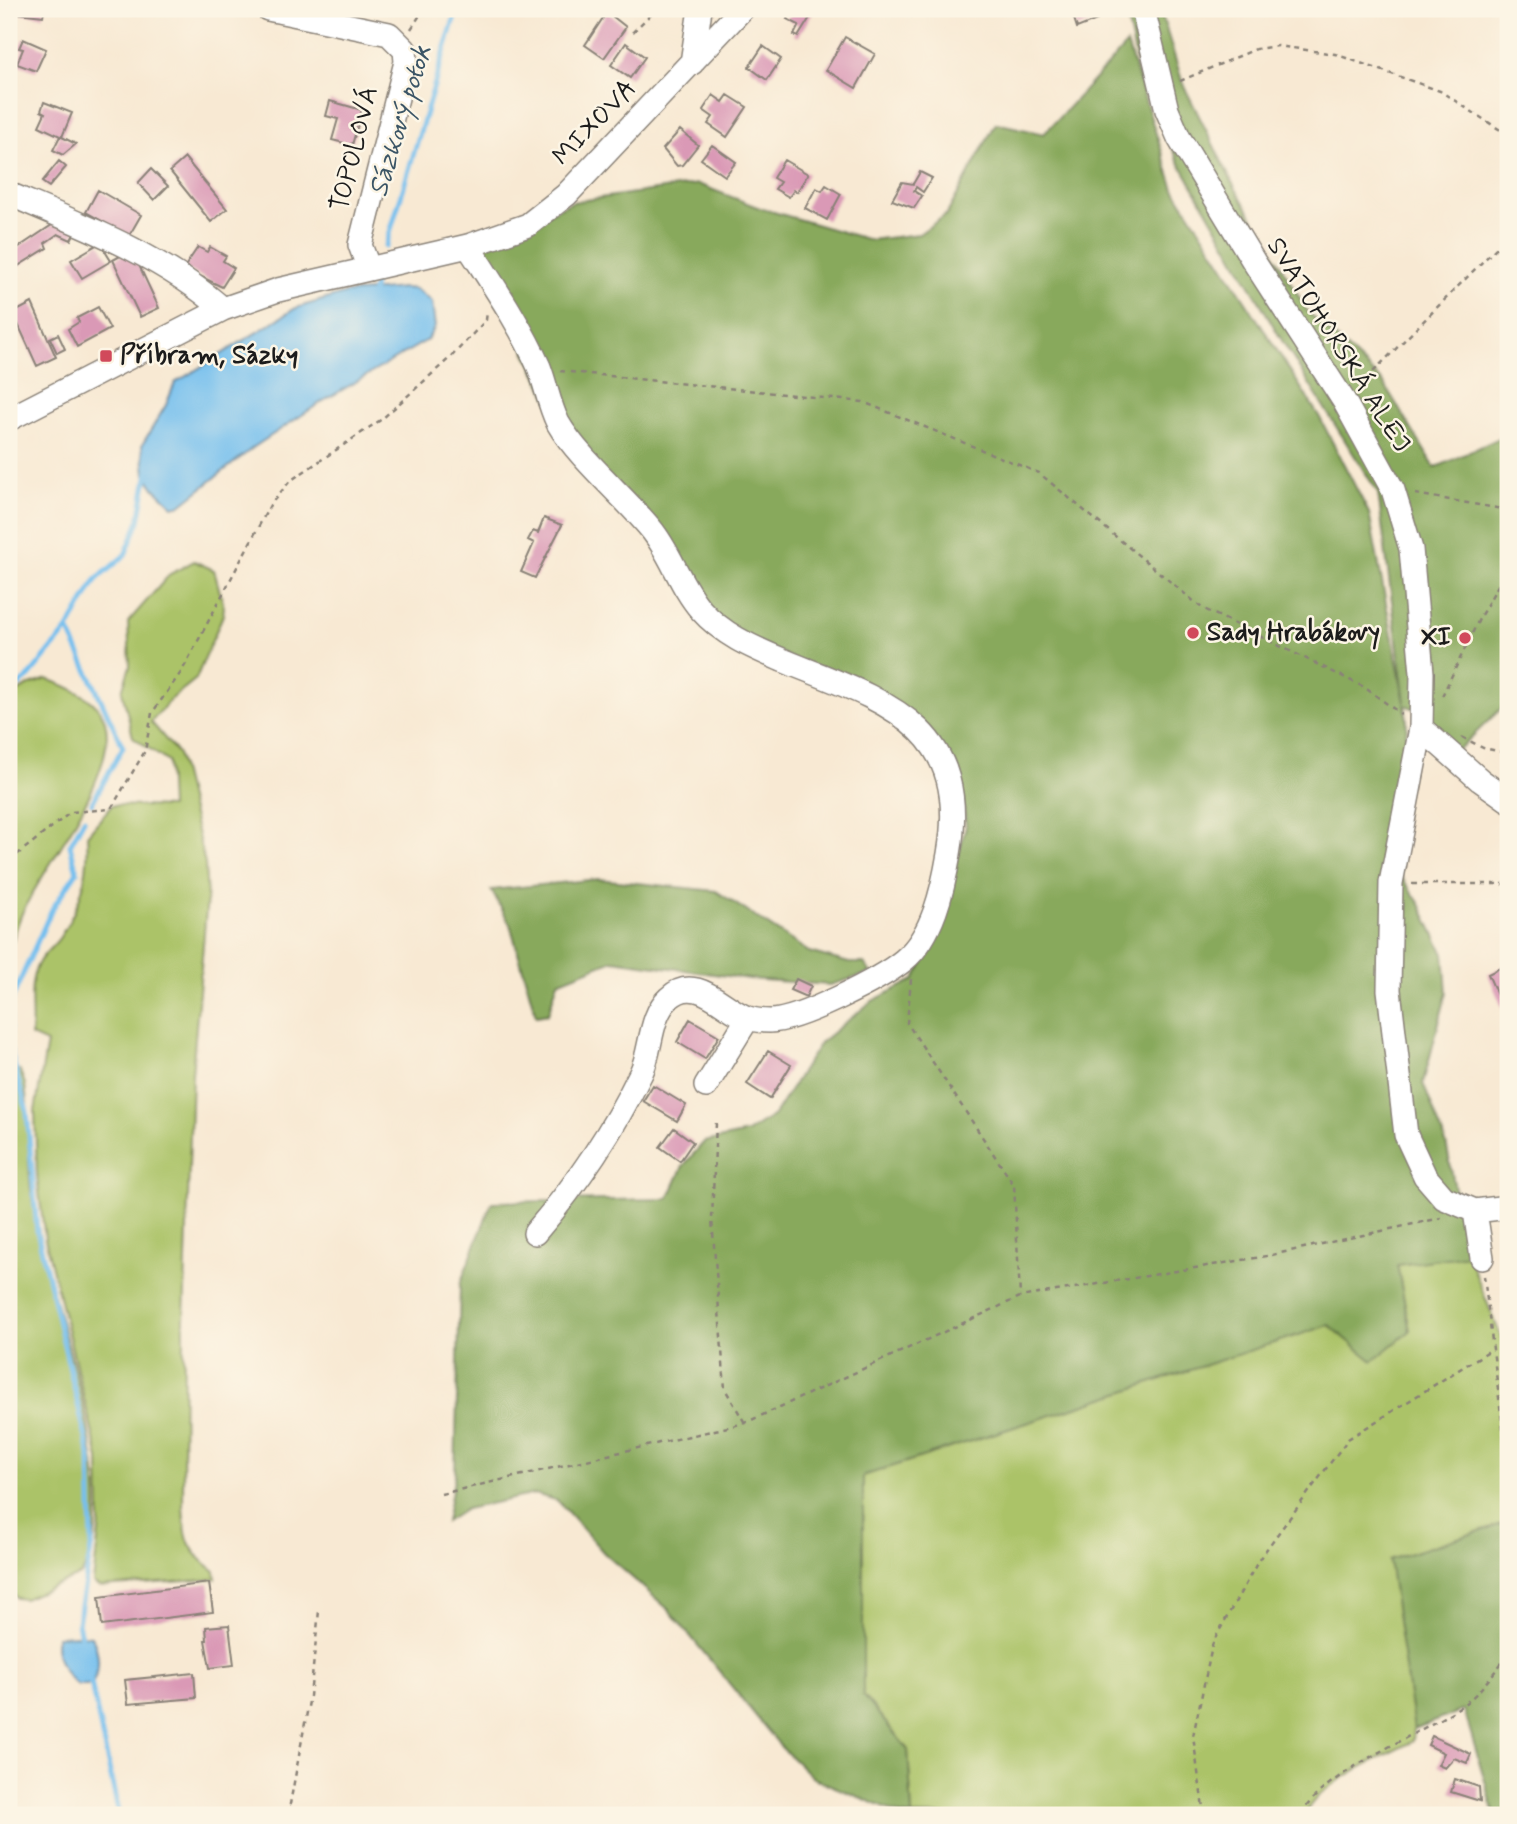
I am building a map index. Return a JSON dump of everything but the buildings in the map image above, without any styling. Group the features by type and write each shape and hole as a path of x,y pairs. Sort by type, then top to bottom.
{"street":[{"path":"268,9 389,34 400,42"},
{"path":"692,63 700,9"},
{"name":"MIXOVA","path":"9,419 223,309 278,290 468,246 507,234 547,212 742,9"},
{"name":"SVATOHORSKÁ ALEJ","path":"1146,20 1161,89 1179,138 1254,262 1344,401 1393,490 1411,549 1422,673 1420,728 1391,884 1389,990 1406,1135 1425,1177 1444,1198 1475,1211"},
{"name":"TOPOLOVÁ","path":"369,269 360,246 406,62 405,50 400,42"},
{"path":"9,194 98,232 201,289 223,309"},
{"path":"468,246 540,369 561,427 653,532 687,591 715,625 751,647 869,695 904,715 932,744 943,766 952,794 954,822 949,858 933,915 922,940 904,960 882,975 803,1014 773,1021 748,1018 709,994 696,990 683,990 669,997 654,1027 643,1070 602,1143 571,1191 536,1233"},
{"path":"1420,728 1480,780 1508,800"},
{"path":"706,1086 748,1018"},
{"path":"1482,1258 1475,1211 1508,1207"}],"path":[{"path":"400,42 425,9"},
{"path":"633,32 656,9"},
{"path":"1161,89 1256,49 1278,46 1335,54 1440,91 1508,135"},
{"path":"1344,401 1508,236"},
{"path":"9,861 71,812 111,809 145,751 152,713 182,671 270,505 290,481 382,419 453,355 486,320 490,280"},
{"path":"540,369 863,402 1039,473 1202,608 1364,688 1420,728"},
{"path":"1393,490 1508,510"},
{"path":"1440,701 1480,615 1508,568"},
{"path":"1454,733 1483,748 1508,753"},
{"path":"1391,884 1508,884"},
{"path":"911,976 907,1023 1014,1185 1020,1297"},
{"path":"716,1123 712,1219 725,1389 745,1423"},
{"path":"440,1494 745,1423 1020,1297 1267,1256 1475,1211"},
{"path":"1482,1258 1508,1471"},
{"path":"1204,1815 1193,1736 1207,1669 1213,1642 1259,1558 1348,1439 1492,1349"},
{"path":"288,1815 310,1696 319,1611"},
{"path":"1301,1815 1309,1799 1326,1783 1423,1731 1467,1702 1508,1656"}],"green space":[{"path":"1125,9 1160,9 1183,84 1233,184 1308,312 1383,382 1435,468 1508,434 1508,702 1457,751 1425,713 1405,705 1407,719 1400,875 1420,904 1444,954 1447,992 1423,1083 1446,1143 1468,1255 1397,1265 1410,1331 1373,1361 1329,1325 863,1476 863,1695 908,1750 912,1815 902,1815 813,1778 782,1748 669,1610 604,1553 558,1501 535,1494 466,1509 446,1522 455,1474 460,1284 492,1202 668,1199 683,1166 704,1142 747,1133 774,1115 820,1043 872,1001 914,980 938,933 966,826 960,776 913,715 717,623 560,424 476,247 572,202 698,184 760,208 870,240 919,234 947,214 996,123 1044,134 1127,44 1174,189 1319,416 1369,513 1405,703 1378,493 1281,339 1180,164 1141,82"},
{"path":"194,561 214,570 224,607 223,615 196,679 170,700 151,722 178,754 205,864 207,898 192,1074 184,1321 183,1506 190,1544 199,1557 215,1571 216,1579 99,1587 93,1583 100,1522 99,1459 45,1239 37,1176 35,1111 47,1043 31,1036 32,989 39,962 60,937 79,901 87,862 87,835 112,805 170,807 168,762 133,737 122,691 130,666 128,622 170,574"},
{"path":"47,679 84,696 101,712 107,733 104,757 80,813 23,911 9,952 9,697 27,686"},
{"path":"598,879 716,891 809,952 849,963 864,963 871,973 830,985 749,979 613,960 558,982 548,1014 536,1016 510,924 491,890"},
{"path":"9,1070 20,1071 25,1084 33,1202 48,1273 84,1410 93,1457 97,1502 94,1542 81,1575 24,1599 17,1598 9,1591"},
{"path":"1468,1255 1508,1354 1508,1522 1390,1560 1414,1729 1413,1741 1337,1782 1312,1803 1305,1815 912,1815 908,1750 863,1695 862,1476 1329,1325 1410,1330 1397,1265"},
{"path":"1508,1522 1508,1815 1495,1815 1464,1710 1414,1729 1389,1560"}],"water":[{"path":"415,289 432,302 435,327 427,340 320,403 254,447 179,506 173,506 154,488 145,474 142,445 166,405 175,383 296,308 346,293"},
{"path":"57,1636 91,1636 98,1655 98,1667 91,1685 77,1685 72,1680 63,1669 56,1650"}],"waterway":[{"name":"Sázkový potok","path":"386,246 457,9"},
{"name":"Sázkový potok","path":"372,296 374,284"},
{"name":"Sázkový potok","path":"9,692 27,679 68,629 96,580 125,555 139,521 148,471"},
{"path":"68,629 123,747 92,803"},
{"path":"9,1044 10,1003 52,909 77,872 70,845 84,819"},
{"path":"9,1046 27,1112 37,1231 90,1455 92,1542 78,1623 82,1641"},
{"path":"9,1534 14,1551"},
{"path":"90,1678 119,1815"}],"place":[{"name":"Příbram, Sázky","path":"106,356"},
{"name":"Sady Hrabákovy","path":"1193,633"},
{"name":"XI","path":"1465,638"}]}
